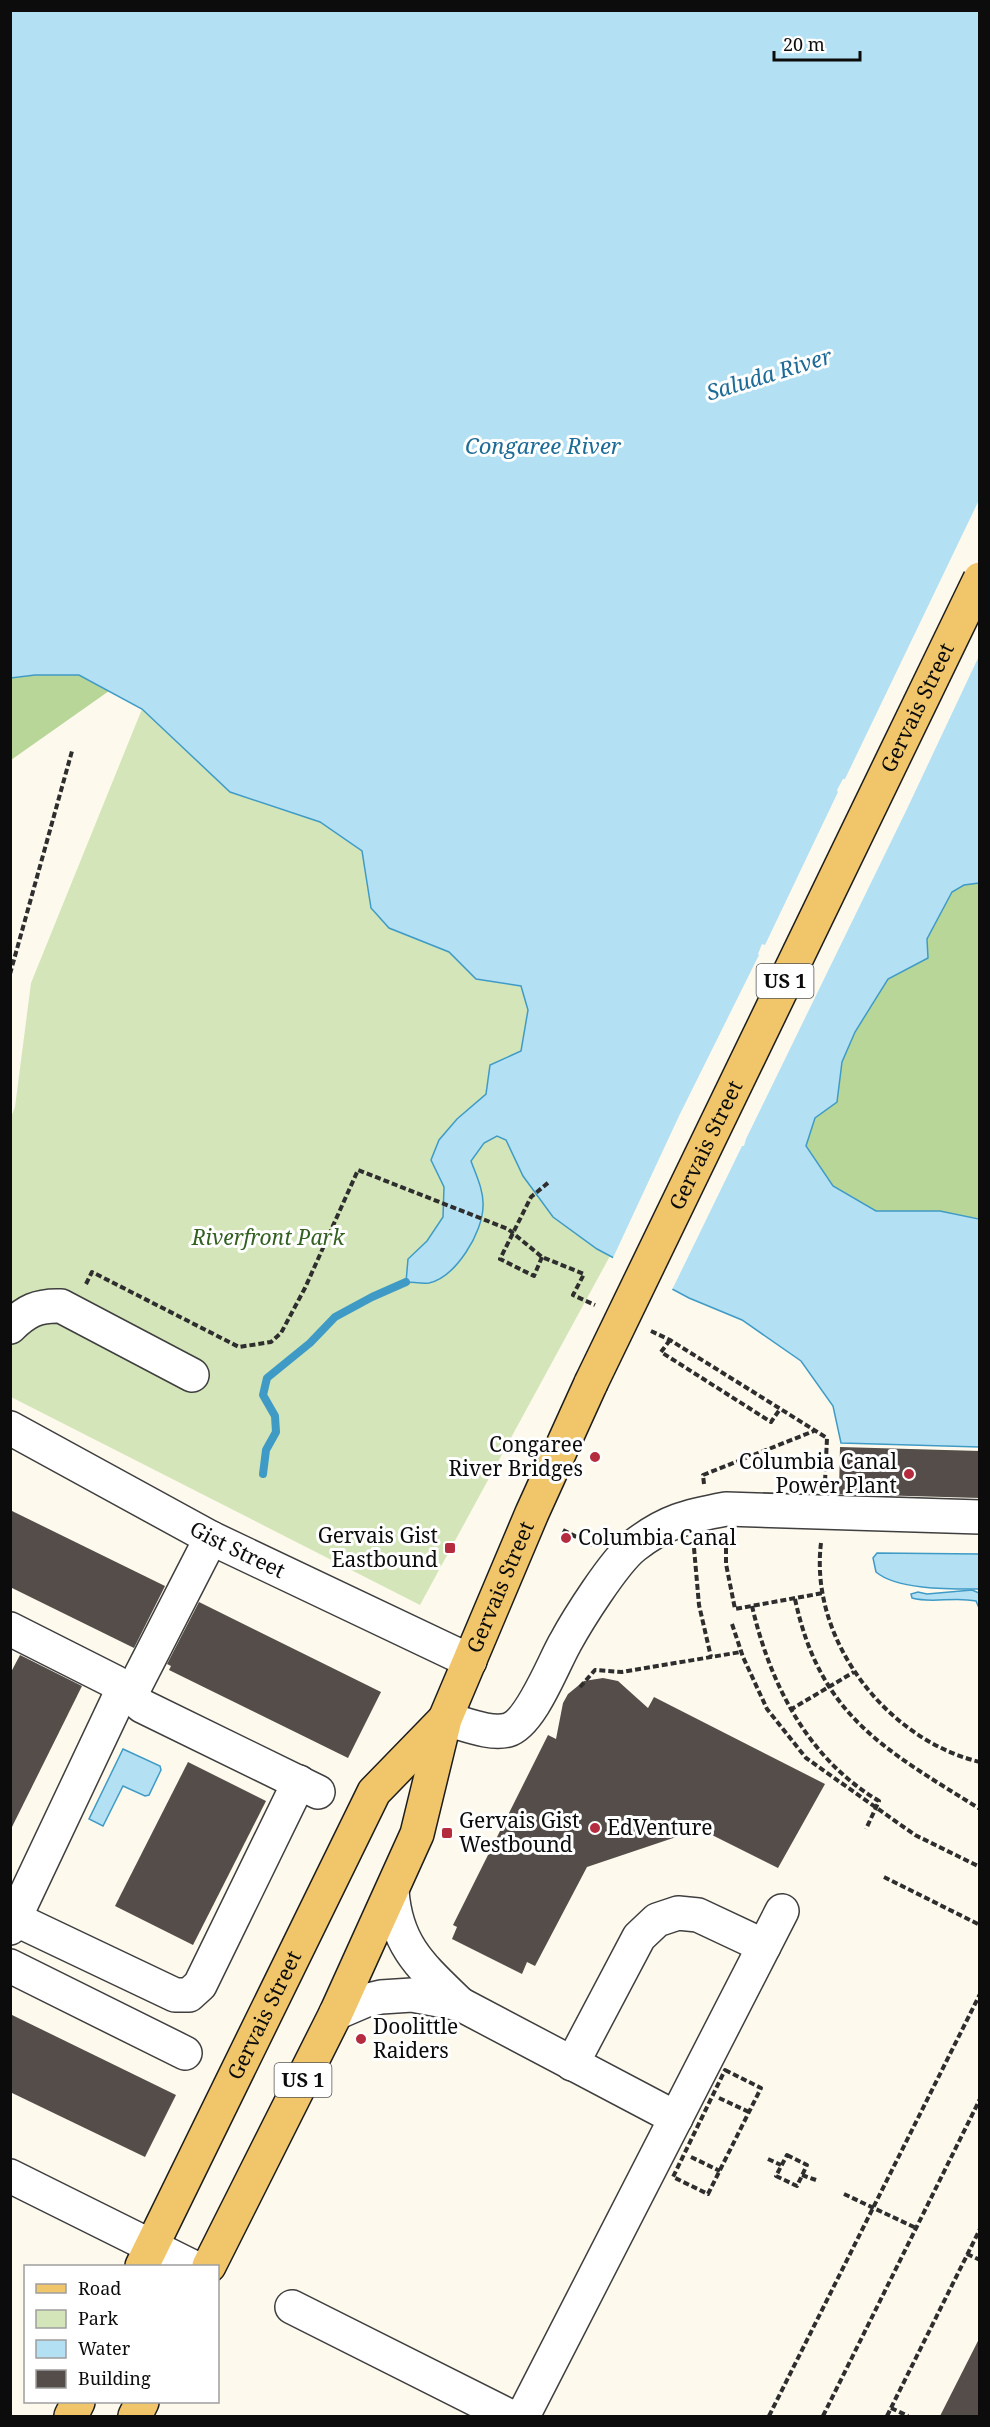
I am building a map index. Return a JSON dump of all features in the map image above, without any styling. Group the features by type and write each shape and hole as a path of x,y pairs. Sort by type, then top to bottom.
{"main road":[{"name":"Gervais Street","path":"210,2265 336,2013 417,1834 445,1719 532,1513 591,1383 980,579"},
{"name":"Gervais Street","path":"147,2257 374,1792 445,1719"}],"street":[{"path":"10,1327 24,1313 42,1305 61,1306 192,1375"},
{"name":"Gist Street","path":"10,1428 211,1538 470,1661"},
{"path":"445,1719 496,1731 509,1730 520,1723 530,1709 566,1641 614,1568 632,1547 667,1524 691,1515 726,1509 980,1517"},
{"path":"10,1629 115,1682 126,1693 142,1706 308,1787 200,1985 189,1995 175,1995 13,1923 126,1693 211,1538"},
{"path":"392,1891 397,1925 408,1947 431,1976 460,2004 676,2118"},
{"path":"523,2416 782,1911"},
{"path":"572,2064 639,1937 657,1920 678,1913 698,1915 764,1946"},
{"path":"10,1966 185,2053"},
{"path":"336,2013 364,2001 381,1997 412,1995 460,2004"},
{"path":"10,2176 147,2257 186,2265"},
{"path":"292,2307 509,2416"}],"path":[{"path":"10,974 72,751"},
{"path":"83,1289 92,1272 239,1347 271,1342 282,1333 305,1288 358,1170 368,1175"},
{"path":"542,1257 534,1276 500,1258 531,1197 549,1182"},
{"path":"670,1340 661,1352 771,1422 780,1409"},
{"path":"711,1472 814,1431"},
{"path":"726,1509 726,1564 735,1609 823,1593"},
{"path":"831,1512 819,1556 823,1593 833,1631 854,1672 887,1710 909,1727 951,1753 980,1762"},
{"path":"695,1565 699,1605 711,1657"},
{"path":"795,1599 808,1648 828,1688 850,1716 872,1736 980,1809"},
{"path":"752,1606 768,1665 790,1710 822,1752 860,1788 879,1801 866,1829"},
{"path":"732,1624 741,1652 767,1709 806,1758 876,1809 935,1847 980,1868"},
{"path":"576,1692 595,1670 622,1672 741,1652"},
{"path":"790,1710 854,1672"},
{"path":"884,1877 980,1925"},
{"path":"769,2416 980,1994"},
{"path":"726,2070 761,2088 749,2112 708,2194 673,2176 726,2070"},
{"path":"713,2095 749,2112"},
{"path":"823,2416 980,2099"},
{"path":"684,2154 720,2171"},
{"path":"787,2155 807,2165 802,2175 796,2186 776,2176 787,2155"},
{"path":"768,2159 781,2165"},
{"path":"802,2175 816,2180"},
{"path":"844,2194 916,2228"},
{"path":"886,2416 980,2229"},
{"path":"967,2254 980,2260"},
{"path":"891,2408 908,2416"}],"green space":[{"path":"35,675 79,675 109,691 11,760 10,678"},
{"name":"Riverfront Park","path":"142,709 230,792 320,822 362,851 371,908 389,928 449,952 476,979 521,986 528,1009 521,1051 490,1065 506,1140 523,1176 553,1217 610,1256 420,1605 11,1397 11,1117 15,1107 31,983"},
{"path":"979,883 979,1219 940,1211 876,1211 833,1186 806,1146 815,1118 837,1102 842,1062 855,1032 888,979 928,958 927,939 952,892 964,885"}],"water":[{"name":"Congaree River","path":"10,11 979,11 979,883 964,885 952,892 927,939 928,958 888,979 855,1032 842,1062 837,1102 815,1118 806,1146 833,1186 876,1211 940,1211 979,1219 979,1447 841,1443 833,1406 801,1361 742,1320 689,1298 597,1249 553,1217 523,1176 506,1140 497,1136 484,1143 471,1161 481,1189 483,1206 478,1228 466,1252 449,1272 439,1279 429,1283 406,1282 408,1259 427,1241 443,1217 444,1187 431,1160 439,1140 457,1119 486,1094 490,1065 521,1051 528,1010 521,986 476,979 449,952 389,928 371,908 362,851 320,822 230,792 142,709 79,675 35,675 11,678"},
{"path":"877,1553 979,1554 979,1589 925,1587 885,1578 876,1572 873,1558"},
{"path":"972,1590 979,1593 979,1608 976,1601 920,1600 912,1598 911,1594 918,1592 927,1594"},
{"path":"123,1749 160,1766 161,1770 149,1795 145,1796 123,1786 103,1826 89,1819"}],"pier":[{"path":"979,500 979,656 744,1146 671,1292 612,1260 679,1116 759,955 762,944 765,945 837,790 845,779"}],"building":[{"name":"Columbia Canal Power Plant","path":"840,1447 980,1451 980,1498 839,1494"},
{"path":"10,1510 165,1586 134,1648 10,1587"},
{"path":"199,1602 381,1692 348,1758 169,1670 171,1666 167,1664"},
{"path":"20,1655 82,1686 10,1831 10,1674"},
{"name":"EdVenture","path":"603,1678 618,1681 648,1708 654,1697 825,1784 778,1868 700,1829 587,1867 535,1966 527,1962 522,1974 452,1939 457,1927 453,1925 548,1735 556,1739 563,1703 568,1694 584,1681"},
{"path":"188,1762 266,1801 193,1945 115,1906"},
{"path":"10,2014 176,2095 145,2157 10,2092"},
{"path":"980,2337 980,2416 940,2416"}],"waterway":[{"path":"263,1474 266,1450 276,1432 275,1416 263,1395 267,1378 310,1343 335,1317 406,1282"}],"place":[{"name":"Congaree River Bridges","path":"595,1457"},
{"name":"Columbia Canal Power Plant","path":"909,1474"},
{"name":"Columbia Canal","path":"566,1538"},
{"name":"Gervais Gist Eastbound","path":"450,1548"},
{"name":"EdVenture","path":"595,1828"},
{"name":"Gervais Gist Westbound","path":"447,1833"},
{"name":"Doolittle Raiders","path":"361,2039"}],"water label":[{"name":"Saluda River","path":"769,374"}]}
